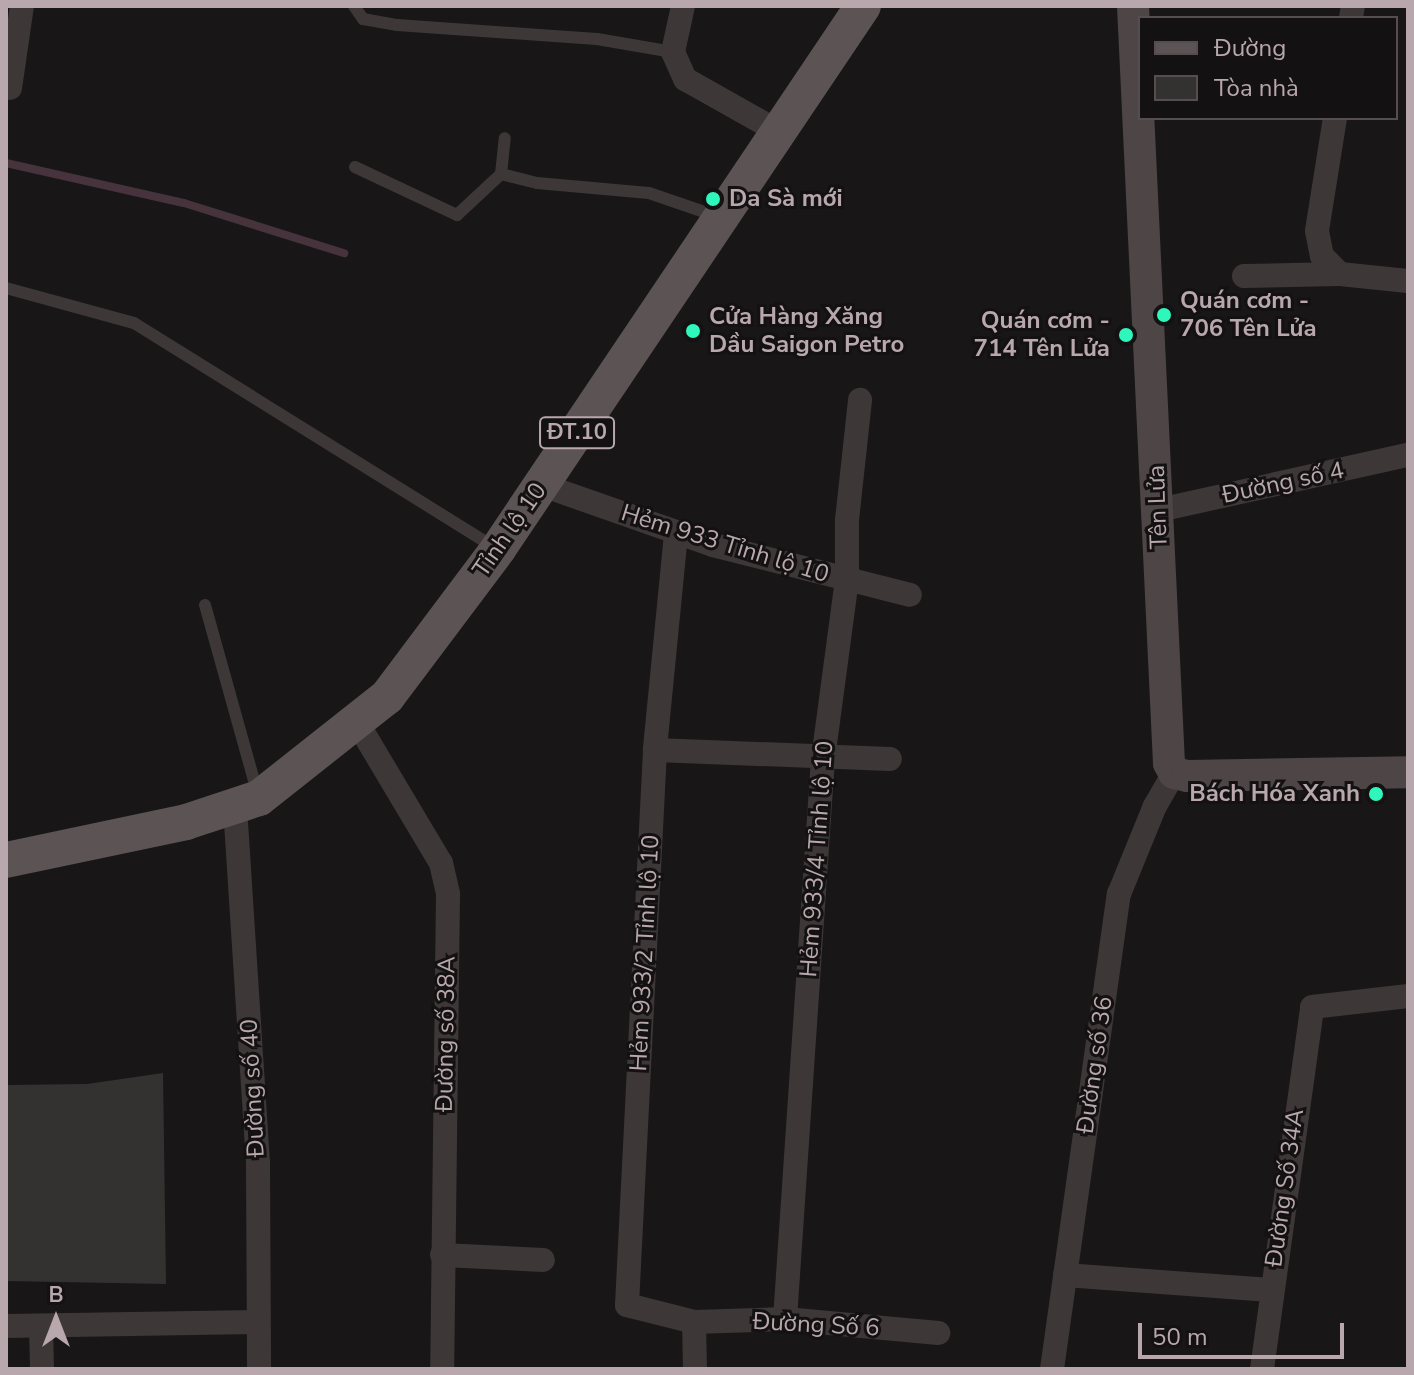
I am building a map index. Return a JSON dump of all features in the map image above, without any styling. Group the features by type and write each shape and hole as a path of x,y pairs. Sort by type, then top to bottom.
{"main road":[{"name":"Tỉnh lộ 10","path":"6,860 247,802 358,724 387,697 498,549 863,6"}],"street":[{"path":"8,87 22,6"},
{"path":"683,6 673,52 685,79 779,132"},
{"name":"Tên Lửa","path":"1133,6 1138,103"},
{"name":"Tên Lửa","path":"1139,120 1159,510 1166,752 1174,773"},
{"path":"1335,120 1317,244 1340,274"},
{"path":"1244,276 1340,274 1408,281"},
{"name":"Hẻm 933/4 Tỉnh lộ 10","path":"785,1319 823,759 847,580 847,520 860,400"},
{"name":"Đường số 4","path":"1159,510 1408,455"},
{"name":"Hẻm 933 Tỉnh lộ 10","path":"542,485 676,534 910,595"},
{"name":"Hẻm 933/2 Tỉnh lộ 10","path":"676,534 655,750 627,1305 694,1322"},
{"name":"Đường số 38A","path":"358,724 446,877 442,1369"},
{"path":"655,750 823,759 890,759"},
{"path":"1174,773 1408,772"},
{"name":"Đường số 36","path":"1052,1369 1119,894 1155,806 1174,773"},
{"name":"Đường số 40","path":"247,802 258,1163 259,1369"},
{"name":"Đường Số 34A","path":"1262,1369 1270,1290 1312,1007 1408,996"},
{"path":"442,1255 543,1260"},
{"path":"1065,1275 1270,1290"},
{"name":"Đường Số 6","path":"694,1322 785,1319 938,1333"},
{"path":"6,1326 258,1322"},
{"path":"694,1322 695,1369"},
{"path":"41,1327 42,1369"}],"lane":[{"path":"354,6 363,19 397,25 597,39 673,52"},
{"path":"355,167 457,215 501,174 505,138"},
{"path":"501,174 537,183 649,193 722,218"},
{"path":"6,288 134,323 498,549"},
{"path":"205,605 247,802"}],"building":[{"path":"163,1073 166,1284 6,1281 6,1085 87,1084"}],"waterway":[{"path":"6,163 184,203 344,253"}],"place":[{"name":"Da Sà mới","path":"713,199"},
{"name":"Quán cơm - 706 Tên Lửa","path":"1164,315"},
{"name":"Cửa Hàng Xăng Dầu Saigon Petro","path":"693,331"},
{"name":"Quán cơm - 714 Tên Lửa","path":"1126,335"},
{"name":"Bách Hóa Xanh","path":"1376,794"}]}
